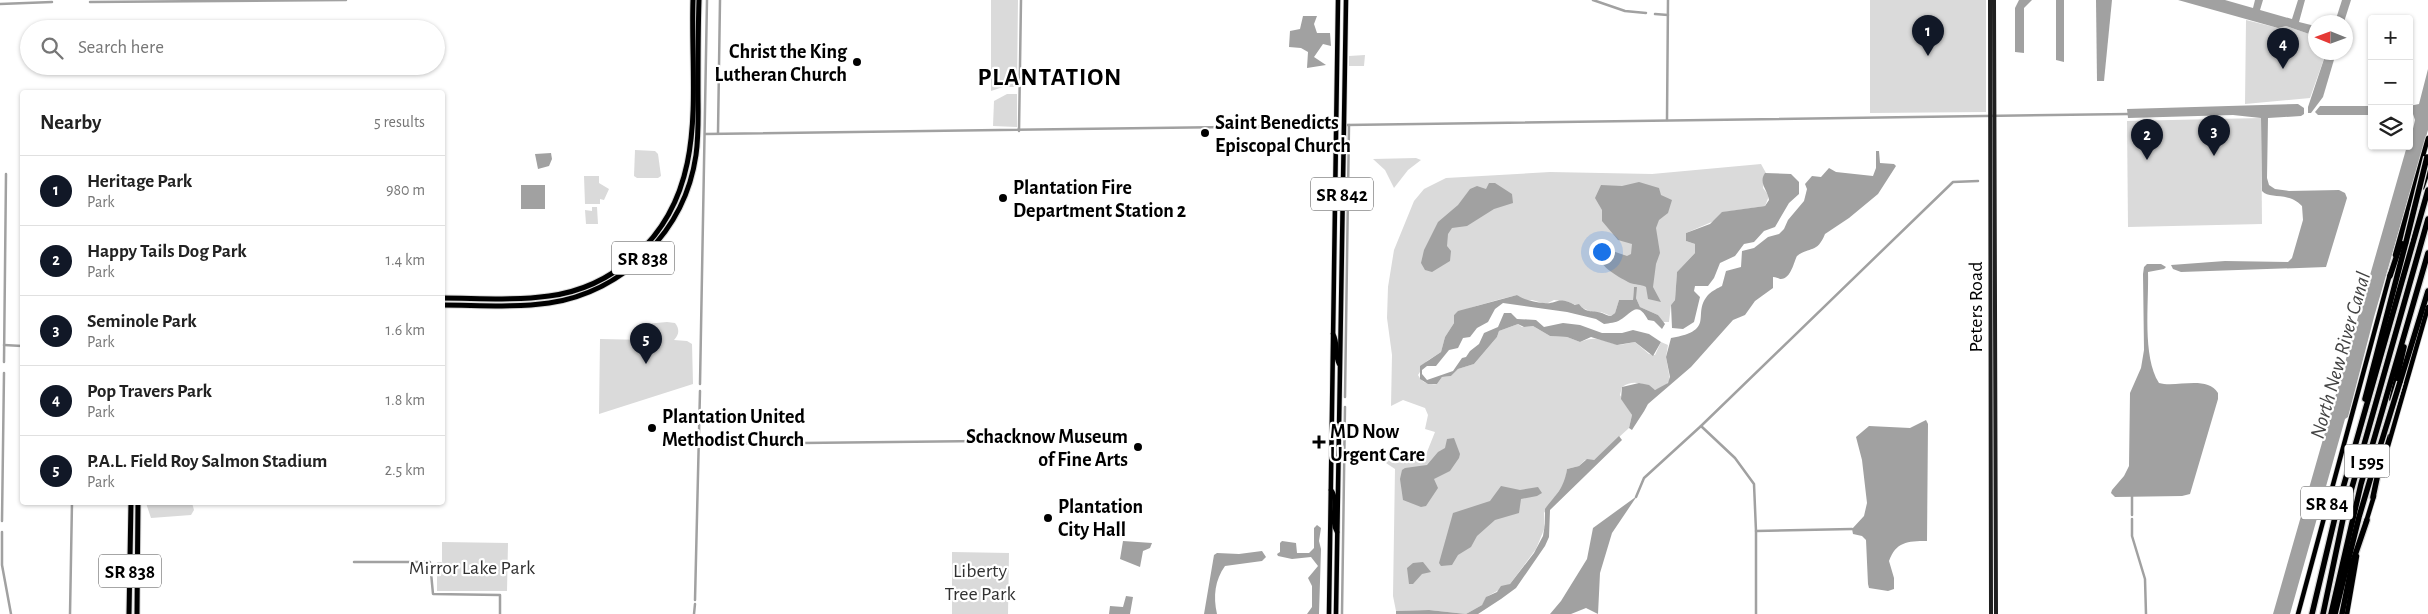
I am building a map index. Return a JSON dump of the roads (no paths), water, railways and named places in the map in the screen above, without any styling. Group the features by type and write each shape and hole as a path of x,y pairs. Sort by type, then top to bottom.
{"highway":[{"name":"SR 838","path":"445,305 549,303 573,298 606,281 653,239 665,222 679,195 688,168 692,135 693,0"},
{"name":"SR 838","path":"445,298 549,296 620,276 649,252 674,219 680,207 696,156 699,0"},
{"path":"2355,448 2376,350 2406,242 2427,156"},
{"path":"2390,276 2428,170"},
{"name":"I 595","path":"2312,614 2332,527 2428,190"},
{"path":"674,219 672,215 679,200 679,195"},
{"path":"2323,614 2343,519 2428,218"},
{"name":"I 595","path":"2331,614 2358,493 2428,253"},
{"path":"2335,614 2359,517 2428,291"},
{"path":"2373,497 2412,311"},
{"name":"SR 838","path":"129,614 130,505"},
{"name":"SR 838","path":"137,614 138,505"},
{"path":"2342,614 2352,564 2367,520"}],"main road":[{"name":"SR 842","path":"1329,614 1338,0"},
{"name":"SR 842","path":"1336,614 1346,0"},
{"name":"Peters Road","path":"1990,0 1990,614"},
{"name":"Peters Road","path":"1994,0 1996,614"},
{"path":"1338,34 1340,37 1340,62 1345,69"},
{"path":"1337,69 1342,75 1342,103 1344,106"},
{"name":"SR 84","path":"2298,614 2428,138"},
{"path":"1336,149 1343,157"},
{"name":"SR 84","path":"2347,614 2354,568 2428,307"},
{"path":"1333,333 1337,340 1337,361 1340,366"},
{"path":"1331,490 1335,495 1334,527 1338,533"}],"waterway":[{"path":"90,2 346,0"},
{"path":"700,384 707,0"},
{"path":"718,133 720,0"},
{"path":"1019,131 1021,0"},
{"path":"1593,0 1625,11 1646,13"},
{"path":"1667,120 1668,0"},
{"path":"0,4 52,2"},
{"path":"1655,14 1668,15"},
{"path":"1346,125 2129,114"},
{"path":"1233,127 1332,125"},
{"path":"1345,397 1349,125"},
{"path":"705,134 1229,127"},
{"path":"4,362 6,174"},
{"path":"1636,497 1644,478 1701,426 1953,182 1978,181"},
{"path":"4,345 20,346"},
{"path":"2,521 4,373"},
{"path":"695,600 700,391"},
{"path":"1342,614 1345,407"},
{"path":"1701,426 1735,458 1754,484 1756,531 1852,529"},
{"path":"802,443 982,441"},
{"path":"699,444 795,443"},
{"path":"2132,496 2132,515"},
{"path":"70,614 72,505"},
{"path":"2132,519 2132,536 2145,579 2146,614"},
{"path":"1756,531 1756,614"},
{"path":"2,532 2,565 11,614"},
{"path":"354,562 430,562 433,594 500,595 500,614"},
{"path":"694,614 695,604"}],"place":[{"name":"Heritage Park","path":"1928,56"},
{"name":"Christ the King Lutheran Church","path":"857,62"},
{"name":"Pop Travers Park","path":"2283,69"},
{"name":"Saint Benedicts Episcopal Church","path":"1205,133"},
{"name":"Seminole Park","path":"2214,156"},
{"name":"Happy Tails Dog Park","path":"2147,160"},
{"name":"Plantation Fire Department Station 2","path":"1003,198"},
{"name":"P.A.L. Field Roy Salmon Stadium","path":"646,364"},
{"name":"Plantation United Methodist Church","path":"652,428"},
{"name":"MD Now Urgent Care","path":"1319,442"},
{"name":"Schacknow Museum of Fine Arts","path":"1138,447"},
{"name":"Plantation City Hall","path":"1048,518"}],"district":[{"name":"PLANTATION","path":"1050,76"}],"water label":[{"name":"North New River Canal","path":"2340,355"}],"park label":[{"name":"Mirror Lake Park","path":"472,567"},
{"name":"Liberty Tree Park","path":"980,582"}]}
